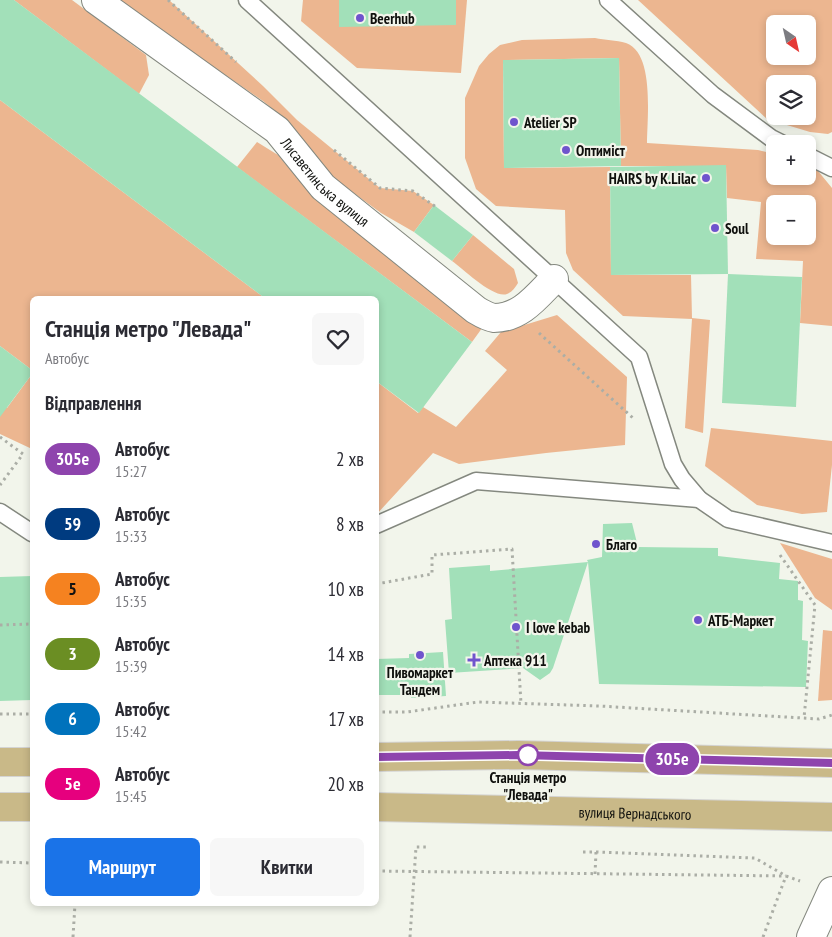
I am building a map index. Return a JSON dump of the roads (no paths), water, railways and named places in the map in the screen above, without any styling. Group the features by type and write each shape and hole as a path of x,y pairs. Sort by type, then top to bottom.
{"main road":[{"path":"379,757 518,755 832,763"},
{"path":"0,762 30,762"},
{"path":"800,815 832,801"},
{"path":"0,807 30,807"},
{"name":"вулиця Вернадського","path":"379,807 832,817"}],"street":[{"name":"Лисаветинська вулиця","path":"96,0 277,130 324,187 476,310 492,318 511,315 528,306 554,279"},
{"path":"811,937 832,891"}],"lane":[{"path":"247,0 639,357 673,464 682,479 699,499 728,518 832,543"},
{"path":"608,0 713,95 767,135"},
{"path":"816,160 832,168"},
{"path":"379,524 476,480 699,499"},
{"path":"0,512 30,532"}],"place":[{"name":"Beerhub","path":"360,18"},
{"name":"Atelier SP","path":"514,122"},
{"name":"Оптиміст","path":"566,150"},
{"name":"HAIRS by K.Lilac","path":"706,178"},
{"name":"Soul","path":"715,228"},
{"name":"Благо","path":"596,544"},
{"name":"АТБ-Маркет","path":"698,620"},
{"name":"I love kebab","path":"516,627"},
{"name":"Пивомаркет Тандем","path":"420,655"},
{"name":"Аптека 911","path":"474,660"},
{"name":"Станція метро \"Левада\"","path":"528,755"}]}
